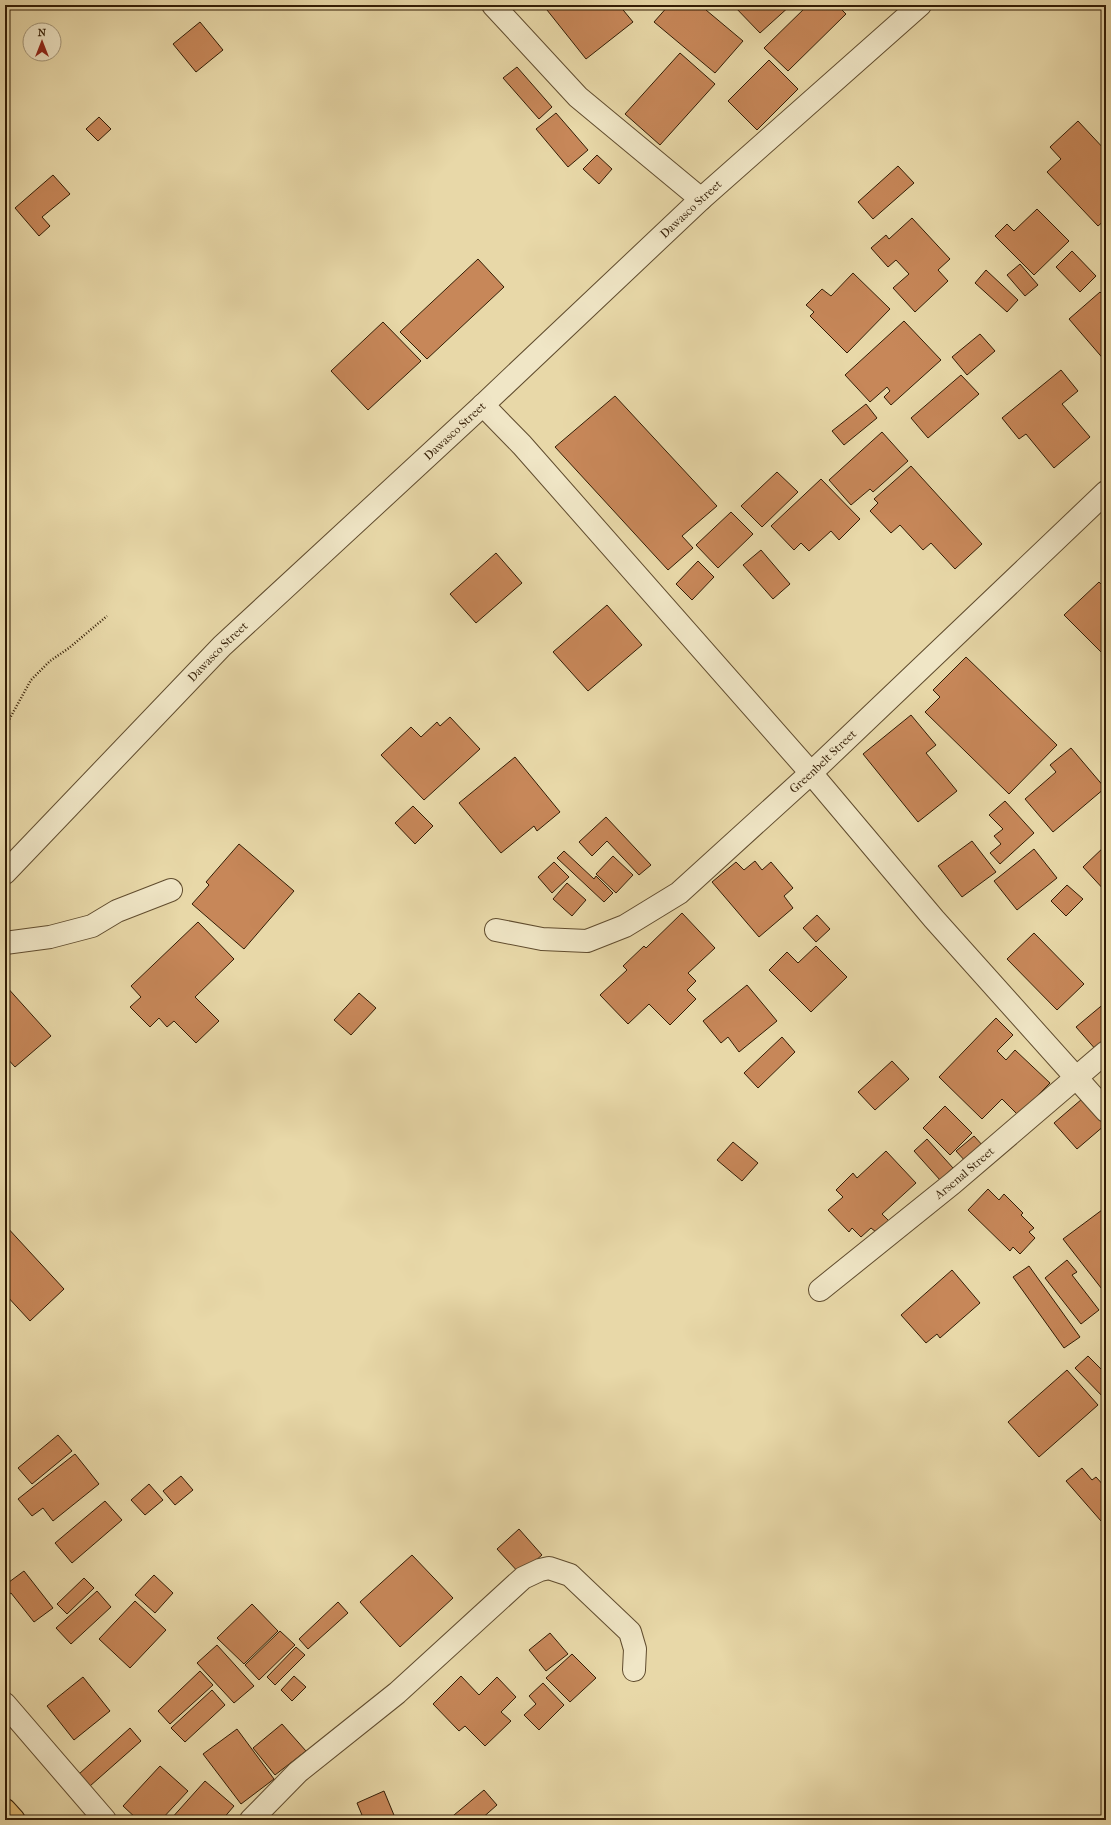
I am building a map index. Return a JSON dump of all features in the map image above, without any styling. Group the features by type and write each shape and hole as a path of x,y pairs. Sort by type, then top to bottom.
{"highway":[{"path":"5,1810 14,1820"}],"street":[{"path":"493,5 578,97 701,199"},
{"name":"Dawasco Street","path":"5,873 222,646 701,199 920,5"},
{"path":"483,404 522,445 811,773 934,919 1106,1111"},
{"name":"Greenbelt Street","path":"496,930 542,939 587,941 625,926 679,893 811,773 1106,492"},
{"path":"5,943 50,937 92,926 117,911 171,890"},
{"name":"Arsenal Street","path":"820,1290 954,1183 1106,1052"},
{"path":"251,1820 298,1772 397,1693 523,1578 540,1570 549,1568 570,1575 630,1632 635,1649 634,1670"},
{"path":"5,1704 105,1820"}],"path":[{"path":"5,727 31,680 50,661 69,648 107,616"}],"building":[{"path":"543,5 619,5 633,22 586,59"},
{"path":"669,5 710,5 706,10 743,41 715,73 654,22"},
{"path":"733,5 791,5 760,33"},
{"path":"808,5 837,5 846,14 788,71 764,48"},
{"path":"200,22 223,50 196,72 173,44"},
{"path":"680,53 715,84 660,145 625,114"},
{"path":"769,60 798,89 757,130 728,101"},
{"path":"517,67 552,107 539,119 503,78"},
{"path":"556,113 588,150 568,167 536,129"},
{"path":"99,117 111,129 98,141 86,129"},
{"path":"1078,121 1106,151 1106,219 1098,226 1047,172 1061,159 1050,147"},
{"path":"597,155 612,169 599,184 583,169"},
{"path":"898,166 914,183 873,219 858,202"},
{"path":"53,175 70,194 42,217 50,226 39,236 15,208"},
{"path":"1037,209 1069,241 1034,275 995,236 1007,224 1014,231"},
{"path":"912,218 950,259 938,270 948,281 915,312 893,288 909,274 896,260 888,267 871,248 886,235 889,239"},
{"path":"1072,251 1096,276 1080,292 1056,267"},
{"path":"478,259 504,287 427,359 400,332"},
{"path":"1020,264 1038,285 1025,296 1007,275"},
{"path":"986,270 1018,300 1007,312 975,283"},
{"path":"853,273 890,309 847,353 810,316 814,312 806,305 822,289 831,296"},
{"path":"1100,292 1106,298 1106,362 1069,319"},
{"path":"904,321 941,360 891,405 884,397 890,391 887,387 870,402 845,375"},
{"path":"383,322 421,361 368,410 331,371"},
{"path":"980,334 995,351 967,375 952,357"},
{"path":"1061,370 1078,391 1062,404 1090,437 1054,468 1026,434 1019,439 1002,418"},
{"path":"961,375 979,394 928,438 911,418"},
{"path":"615,396 717,506 682,536 693,548 668,570 555,447"},
{"path":"866,404 877,418 844,445 832,431"},
{"path":"882,432 908,461 873,492 870,489 851,505 829,480"},
{"path":"911,466 982,544 955,569 931,543 923,550 900,525 891,533 870,511 878,503 874,499"},
{"path":"777,472 798,492 762,527 741,506"},
{"path":"821,479 860,519 839,540 831,531 809,551 801,543 794,550 771,526"},
{"path":"731,512 753,534 718,568 696,545"},
{"path":"761,550 790,584 773,599 743,565"},
{"path":"496,553 522,583 476,623 450,594"},
{"path":"698,561 714,577 692,600 676,584"},
{"path":"1099,582 1106,589 1106,657 1064,615"},
{"path":"607,605 642,645 588,691 553,652"},
{"path":"966,657 1057,745 1009,794 925,712 940,697 933,690"},
{"path":"911,715 936,745 926,753 957,791 918,822 863,754"},
{"path":"450,717 480,749 424,800 381,755 411,727 421,737 437,722 440,726"},
{"path":"1071,748 1105,788 1053,832 1025,799 1056,772 1050,765"},
{"path":"515,757 560,812 537,831 534,826 501,853 459,803"},
{"path":"1005,801 1034,833 1000,864 990,853 1001,844 994,836 1003,829 989,815"},
{"path":"413,806 433,826 415,844 395,823"},
{"path":"606,817 651,865 639,875 607,841 592,856 579,842"},
{"path":"972,841 996,872 962,897 938,866"},
{"path":"239,844 294,891 244,949 192,904 209,885 206,882"},
{"path":"1106,845 1106,892 1083,867"},
{"path":"1034,849 1057,878 1017,910 994,881"},
{"path":"564,851 594,879 596,876 613,893 604,902 557,858"},
{"path":"613,856 633,875 616,893 596,874"},
{"path":"755,861 762,870 771,862 793,888 784,896 793,908 759,937 712,882 736,862 744,870"},
{"path":"554,862 569,877 552,893 538,877"},
{"path":"567,883 586,900 572,916 553,899"},
{"path":"1067,885 1083,899 1066,916 1051,901"},
{"path":"682,913 715,948 688,973 696,981 687,990 696,999 670,1025 649,1004 628,1024 600,995 627,970 623,966 644,946 646,948"},
{"path":"817,915 830,929 816,942 803,928"},
{"path":"198,922 234,959 195,997 219,1021 196,1043 174,1021 167,1027 159,1018 150,1027 130,1007 141,997 131,986"},
{"path":"1034,933 1084,984 1057,1010 1007,959"},
{"path":"816,946 847,977 811,1012 769,970 787,952 798,963"},
{"path":"5,985 51,1036 15,1067 5,1056"},
{"path":"747,985 777,1021 739,1052 728,1037 721,1043 703,1021"},
{"path":"359,993 376,1008 351,1035 334,1020"},
{"path":"1106,1002 1106,1043 1097,1051 1076,1027"},
{"path":"996,1018 1013,1035 997,1051 1006,1060 1015,1050 1050,1083 1018,1115 1002,1099 982,1119 939,1077"},
{"path":"782,1037 795,1052 758,1088 744,1073"},
{"path":"892,1061 909,1079 875,1110 858,1092"},
{"path":"1082,1099 1105,1125 1077,1149 1054,1123"},
{"path":"945,1106 972,1133 950,1155 923,1128"},
{"path":"974,1136 984,1147 967,1163 956,1151"},
{"path":"927,1139 953,1168 940,1180 914,1151"},
{"path":"733,1142 758,1163 742,1181 717,1160"},
{"path":"886,1151 916,1183 882,1214 889,1221 876,1232 871,1228 861,1237 852,1228 849,1232 828,1210 843,1197 836,1190 853,1173 857,1178"},
{"path":"988,1189 999,1200 1004,1194 1023,1213 1021,1215 1034,1228 1029,1232 1035,1238 1020,1254 1013,1247 1010,1251 968,1210"},
{"path":"1106,1207 1106,1292 1105,1293 1063,1239"},
{"path":"5,1225 64,1289 30,1321 5,1294"},
{"path":"1067,1260 1077,1272 1072,1275 1099,1310 1081,1324 1045,1278"},
{"path":"1029,1266 1080,1337 1064,1348 1013,1277"},
{"path":"952,1270 980,1303 940,1338 937,1334 926,1343 901,1315"},
{"path":"1088,1356 1106,1374 1106,1400 1075,1368"},
{"path":"1067,1370 1098,1405 1039,1457 1008,1422"},
{"path":"58,1435 72,1451 32,1484 18,1468"},
{"path":"75,1454 99,1484 53,1521 43,1508 32,1516 18,1499"},
{"path":"1082,1468 1092,1480 1096,1477 1106,1488 1106,1492 1102,1495 1106,1500 1106,1517 1101,1521 1066,1481"},
{"path":"181,1476 193,1490 175,1505 163,1491"},
{"path":"149,1484 163,1500 145,1515 131,1500"},
{"path":"105,1501 122,1520 72,1563 55,1543"},
{"path":"519,1529 542,1555 520,1574 497,1549"},
{"path":"412,1555 453,1598 400,1647 360,1602"},
{"path":"24,1571 53,1608 34,1622 11,1593 5,1597 5,1585"},
{"path":"154,1575 173,1593 155,1613 135,1595"},
{"path":"84,1578 94,1588 67,1614 57,1604"},
{"path":"97,1591 111,1607 71,1644 56,1628"},
{"path":"135,1601 166,1630 130,1668 99,1639"},
{"path":"338,1602 348,1613 308,1649 299,1639"},
{"path":"252,1604 278,1631 244,1664 217,1638"},
{"path":"280,1631 295,1645 259,1680 245,1665"},
{"path":"550,1633 568,1654 546,1671 529,1650"},
{"path":"217,1645 254,1686 234,1703 197,1663"},
{"path":"296,1647 305,1655 275,1685 267,1677"},
{"path":"572,1654 596,1678 570,1702 546,1678"},
{"path":"200,1671 213,1685 170,1724 158,1711"},
{"path":"294,1676 306,1687 292,1701 281,1690"},
{"path":"461,1676 479,1695 497,1677 516,1697 501,1712 511,1721 485,1746 465,1726 459,1731 433,1704"},
{"path":"83,1677 110,1711 74,1740 47,1706"},
{"path":"543,1683 564,1705 539,1730 524,1715 536,1704 529,1696"},
{"path":"212,1690 225,1705 185,1742 171,1728"},
{"path":"282,1724 306,1751 275,1775 253,1748"},
{"path":"130,1728 141,1741 90,1786 79,1774"},
{"path":"237,1729 274,1779 241,1804 203,1754"},
{"path":"160,1766 188,1791 161,1820 138,1820 123,1806"},
{"path":"205,1781 234,1806 222,1820 170,1820"},
{"path":"484,1790 497,1805 480,1820 448,1820"},
{"path":"384,1791 396,1820 364,1820 357,1803"}]}
